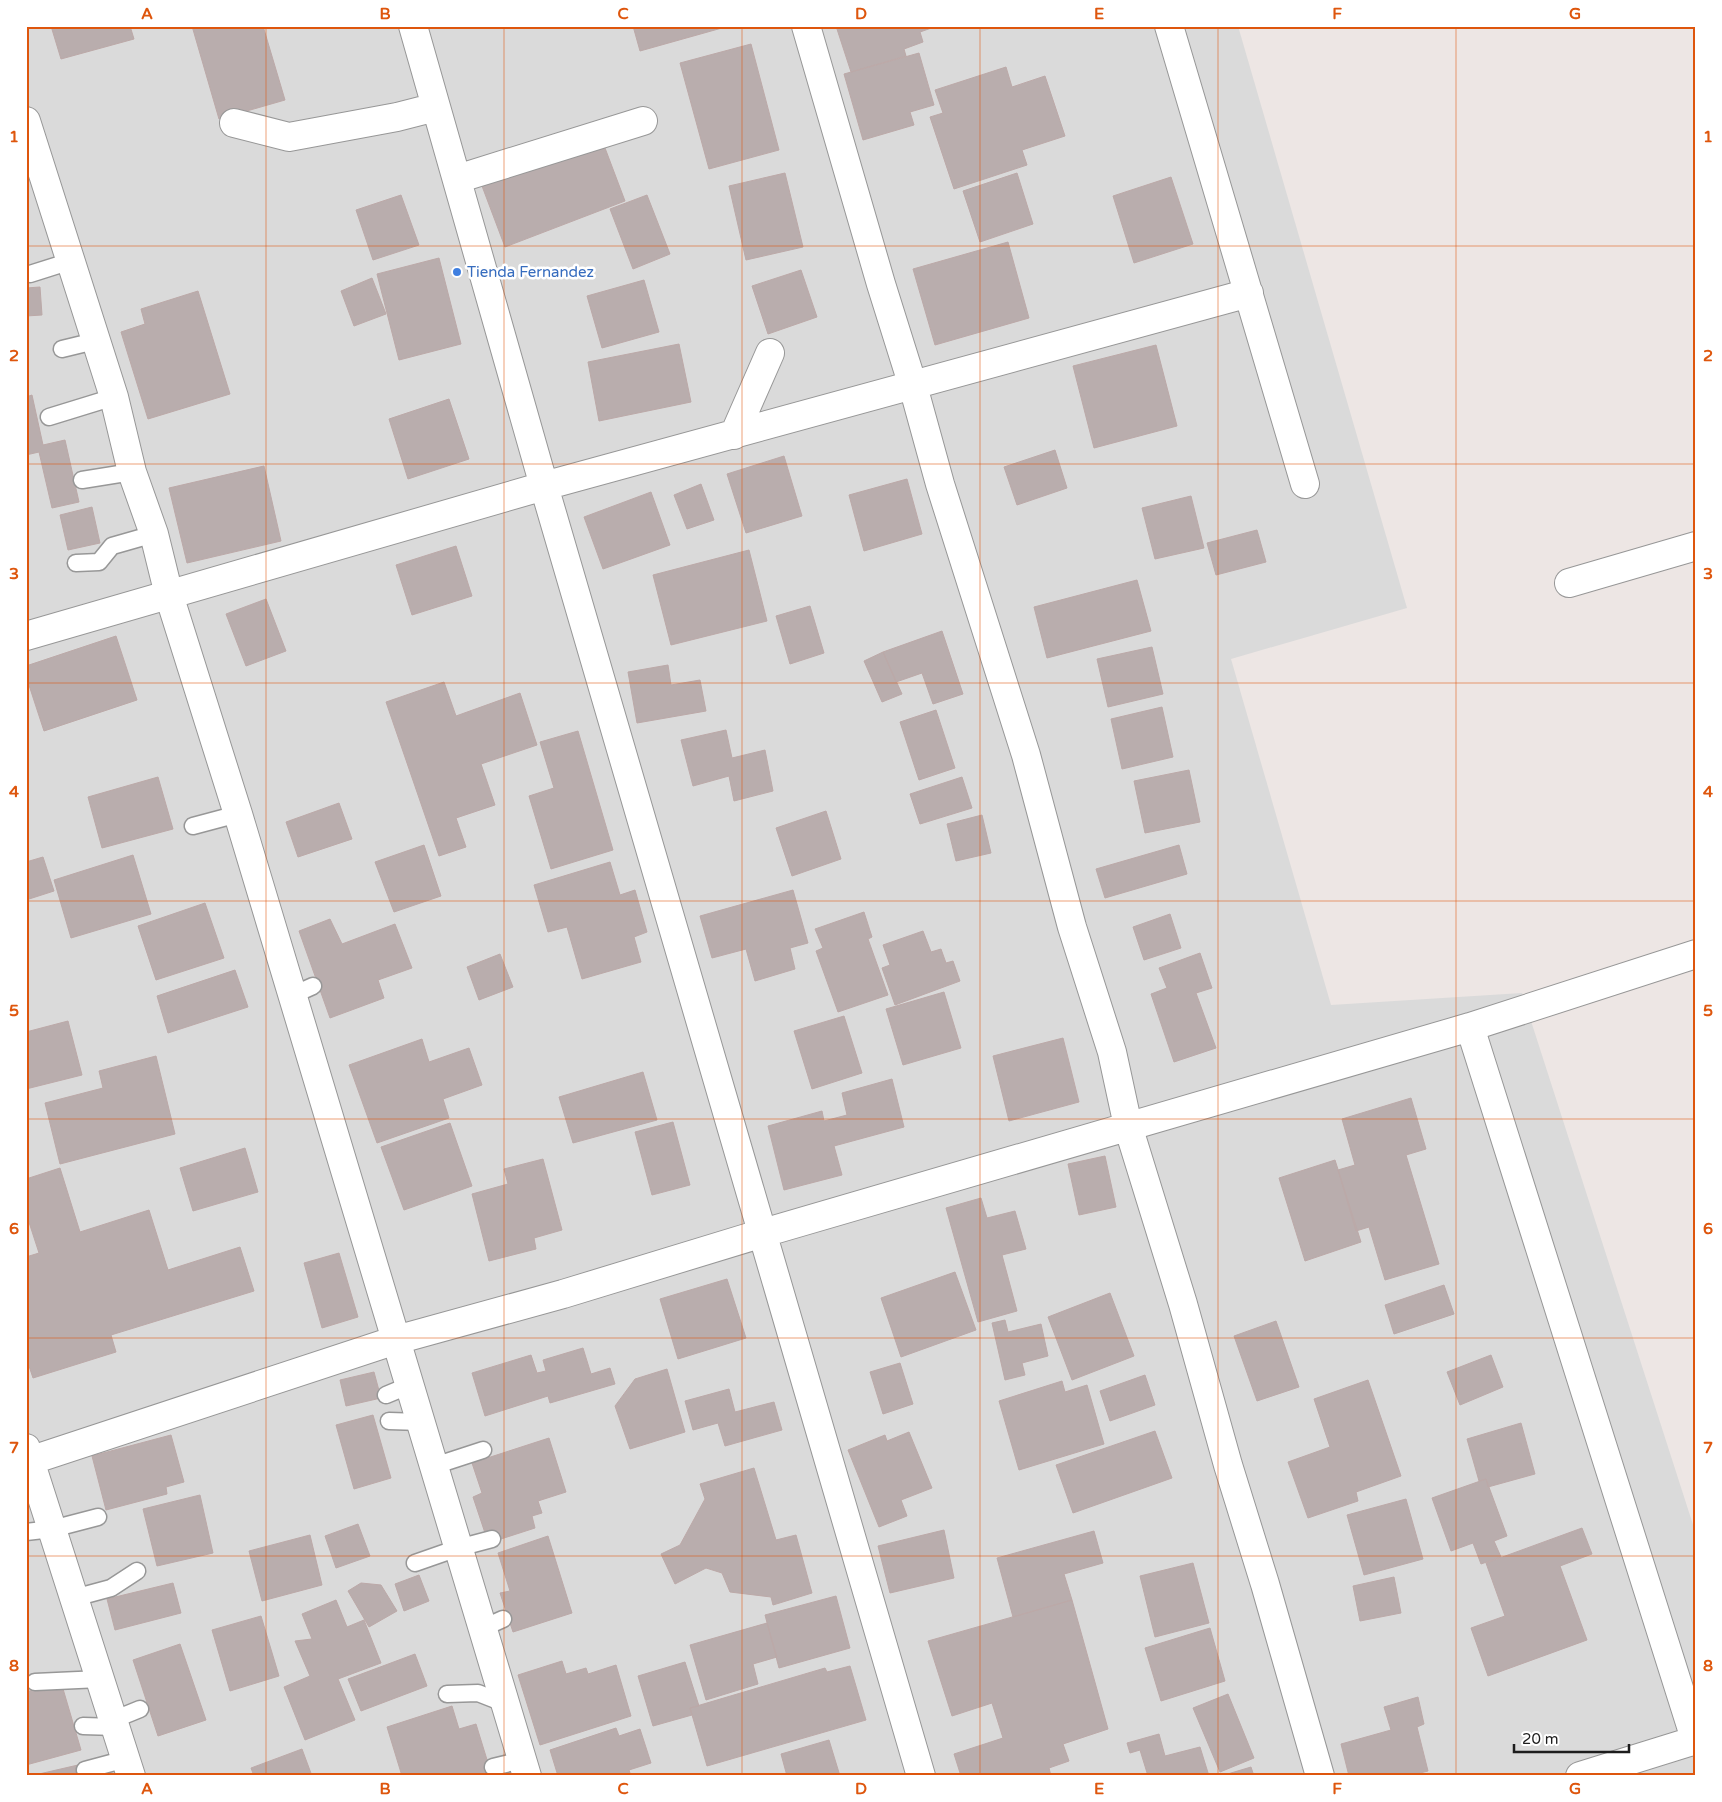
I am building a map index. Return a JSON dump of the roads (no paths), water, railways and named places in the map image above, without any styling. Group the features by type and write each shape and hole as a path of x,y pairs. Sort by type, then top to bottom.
{"street":[{"path":"413,26 544,486 921,1776"},
{"path":"806,26 881,284 913,386 940,484 1026,755 1072,928 1112,1052 1128,1126 1183,1304 1228,1465 1265,1584 1320,1776"},
{"path":"1169,26 1305,484"},
{"path":"234,123 289,138 396,117 436,107"},
{"path":"26,121 114,397 132,472 154,534 169,595 238,814 303,990 396,1340 398,1390 421,1422 458,1548 493,1623 506,1704 525,1768"},
{"path":"457,179 643,121"},
{"path":"26,636 544,486 1249,293"},
{"path":"734,434 770,353"},
{"path":"1568,583 1696,546"},
{"path":"128,1767 74,1598 39,1530 28,1457 396,1340 563,1294 763,1233 1470,1027 1696,954"},
{"path":"1470,1027 1696,1741 1580,1776"}],"lane":[{"path":"30,274 71,261"},
{"path":"62,349 95,340"},
{"path":"49,417 114,397"},
{"path":"82,480 132,472"},
{"path":"76,563 99,562 112,546 154,534"},
{"path":"193,826 238,814"},
{"path":"389,1422 421,1422"},
{"path":"434,1466 483,1450"},
{"path":"39,1530 98,1517"},
{"path":"415,1563 458,1548 492,1539"},
{"path":"74,1598 111,1588 136,1571"},
{"path":"35,1682 100,1678"},
{"path":"447,1694 478,1693 506,1704"},
{"path":"83,1726 114,1724 140,1709"},
{"path":"85,1770 128,1767"},
{"path":"494,1767 525,1768"}],"place":[{"name":"Tienda Fernandez","path":"457,272"}]}
